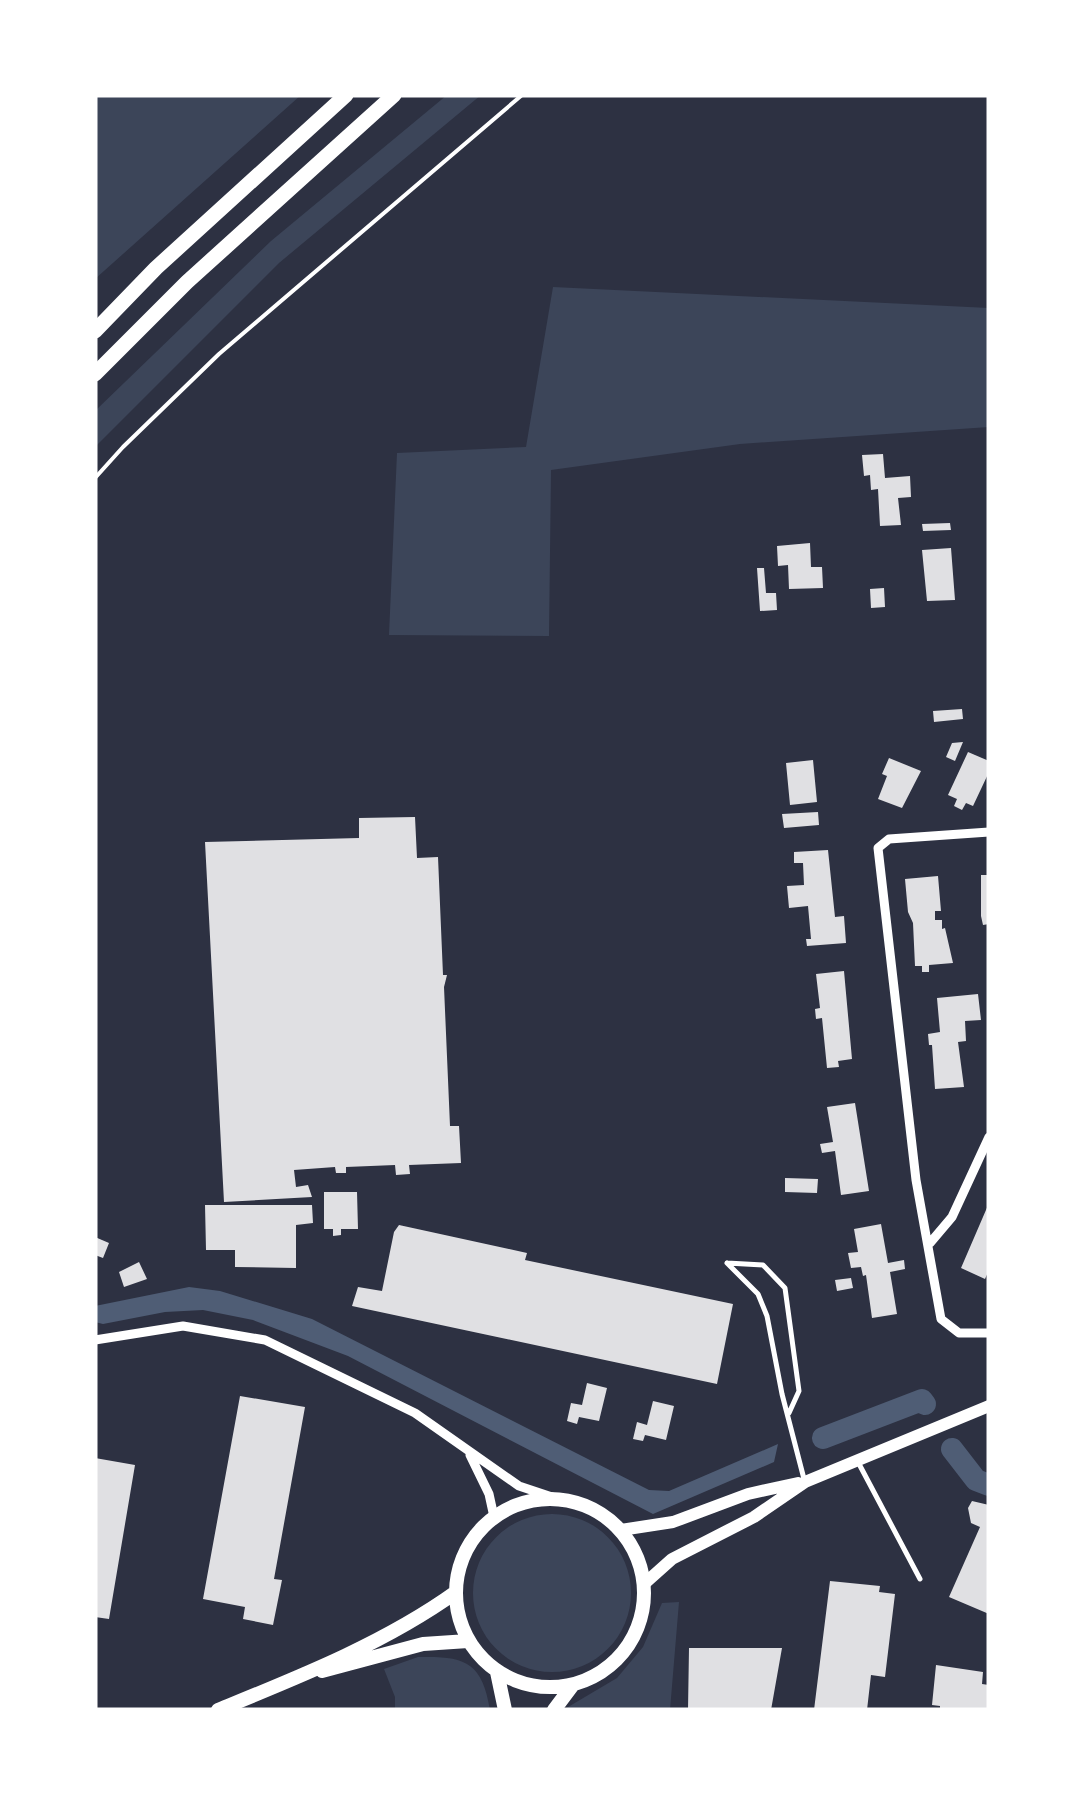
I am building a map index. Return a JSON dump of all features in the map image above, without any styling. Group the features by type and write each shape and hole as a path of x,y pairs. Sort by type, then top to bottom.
{"highway":[{"path":"95,330 156,268 346,95"},
{"path":"95,374 186,282 394,95"}],"main road":[{"path":"644,1584 672,1559 754,1517 805,1482 989,1406"},
{"path":"621,1530 673,1522 748,1494 805,1482"},
{"path":"555,1498 579,1502 604,1515 621,1530 644,1584 641,1618 622,1654 596,1675 572,1686 546,1688 497,1672 468,1641 458,1616 456,1592 466,1550 494,1517 528,1501 555,1498"},
{"path":"218,1710 292,1679 425,1614 456,1592"},
{"path":"292,1679 423,1644 468,1641"},
{"path":"497,1672 505,1710"},
{"path":"554,1710 572,1686"}],"street":[{"path":"989,832 889,839 878,848 916,1180 941,1319 958,1332 989,1333"},
{"path":"930,1243 952,1217 989,1137"},
{"path":"95,1340 184,1326 265,1340 415,1413 518,1486 555,1498"},
{"path":"466,1449 479,1469 494,1517"}],"lane":[{"path":"790,1413 799,1392 785,1288 762,1264 727,1263 758,1294 767,1316 805,1482"},
{"path":"856,1460 920,1579"}],"path":[{"path":"95,478 219,354 522,95"}],"shaded area":[{"path":"95,95 301,95 95,279"},
{"path":"447,95 481,95 279,263 95,447 95,411 271,241"},
{"path":"553,287 989,308 989,427 740,444 551,470 549,636 389,635 397,453 526,447"},
{"path":"189,1287 220,1291 312,1319 649,1490 669,1491 778,1444 774,1462 653,1514 348,1356 253,1320 203,1310 95,1322 95,1306"},
{"path":"552,1514 582,1520 608,1537 625,1563 631,1593 625,1623 608,1649 582,1666 552,1672 522,1666 496,1649 479,1623 473,1593 479,1563 496,1537 522,1520"},
{"path":"679,1602 670,1710 563,1710 617,1678 643,1647 662,1603"},
{"path":"418,1657 447,1658 468,1664 482,1680 490,1710 395,1710 395,1697 384,1669"}],"building":[{"path":"883,454 885,478 910,476 911,497 898,498 901,525 880,526 878,489 871,490 870,475 864,476 862,455"},
{"path":"950,523 951,530 923,531 922,524"},
{"path":"810,543 811,567 822,567 823,588 789,589 788,565 778,566 777,546"},
{"path":"951,548 955,600 927,601 922,550"},
{"path":"757,568 764,568 766,593 776,593 777,610 760,611"},
{"path":"884,588 885,607 871,608 870,589"},
{"path":"962,709 963,719 934,722 933,711"},
{"path":"963,742 955,761 946,757 952,743"},
{"path":"968,752 989,761 989,772 973,806 966,803 962,810 954,806 957,799 948,795"},
{"path":"889,758 921,771 902,808 878,799"},
{"path":"813,760 817,802 790,805 786,763"},
{"path":"818,812 819,825 784,828 782,814"},
{"path":"415,817 417,858 438,857 443,975 447,975 444,987 450,1126 459,1126 461,1163 409,1165 410,1174 396,1175 395,1165 346,1167 346,1173 336,1173 335,1167 294,1170 296,1187 308,1185 312,1197 224,1202 205,842 359,838 359,818"},
{"path":"828,850 835,917 844,916 846,943 807,946 806,939 811,939 808,906 789,908 787,886 804,885 803,863 794,863 794,852"},
{"path":"981,875 989,875 989,924 983,925 981,916"},
{"path":"938,876 941,911 935,911 935,920 942,920 953,963 929,965 929,972 922,972 922,966 915,966 905,879"},
{"path":"844,971 852,1059 838,1061 839,1067 827,1068 822,1018 816,1019 815,1009 820,1008 816,974"},
{"path":"978,994 981,1020 965,1021 966,1041 958,1042 964,1087 935,1089 928,1034 940,1032 937,998"},
{"path":"855,1103 869,1191 841,1195 835,1151 822,1153 820,1144 833,1142 827,1107"},
{"path":"785,1178 818,1179 817,1193 785,1192"},
{"path":"324,1192 357,1192 358,1229 341,1229 341,1235 333,1236 333,1229 324,1229"},
{"path":"989,1203 989,1270 985,1279 961,1268"},
{"path":"205,1205 312,1205 313,1223 296,1225 296,1268 235,1267 235,1250 206,1250"},
{"path":"881,1224 888,1263 904,1260 905,1269 890,1272 897,1314 872,1318 866,1275 863,1276 861,1267 851,1268 848,1253 858,1252 854,1229"},
{"path":"399,1225 527,1253 525,1260 733,1304 717,1384 352,1306 358,1287 382,1291 394,1232"},
{"path":"95,1237 109,1243 103,1258 95,1255"},
{"path":"139,1262 147,1279 124,1287 119,1272"},
{"path":"851,1278 853,1288 837,1291 835,1280"},
{"path":"587,1383 607,1388 599,1421 579,1417 577,1424 567,1421 571,1403 582,1405"},
{"path":"240,1396 305,1407 274,1579 282,1580 273,1625 243,1619 245,1607 203,1599"},
{"path":"653,1401 674,1406 666,1440 645,1435 643,1441 633,1439 637,1422 647,1425"},
{"path":"95,1458 135,1465 109,1619 95,1617"},
{"path":"972,1501 989,1505 989,1614 949,1597 980,1527 971,1523 968,1508"},
{"path":"830,1581 880,1586 879,1592 895,1594 885,1677 871,1675 867,1710 814,1710"},
{"path":"689,1648 782,1648 771,1710 688,1710"},
{"path":"936,1665 983,1672 982,1684 989,1685 989,1710 940,1710 940,1706 932,1705"}],"waterway":[{"path":"823,1438 922,1400 925,1404"},
{"path":"952,1449 976,1480 989,1485"}]}
